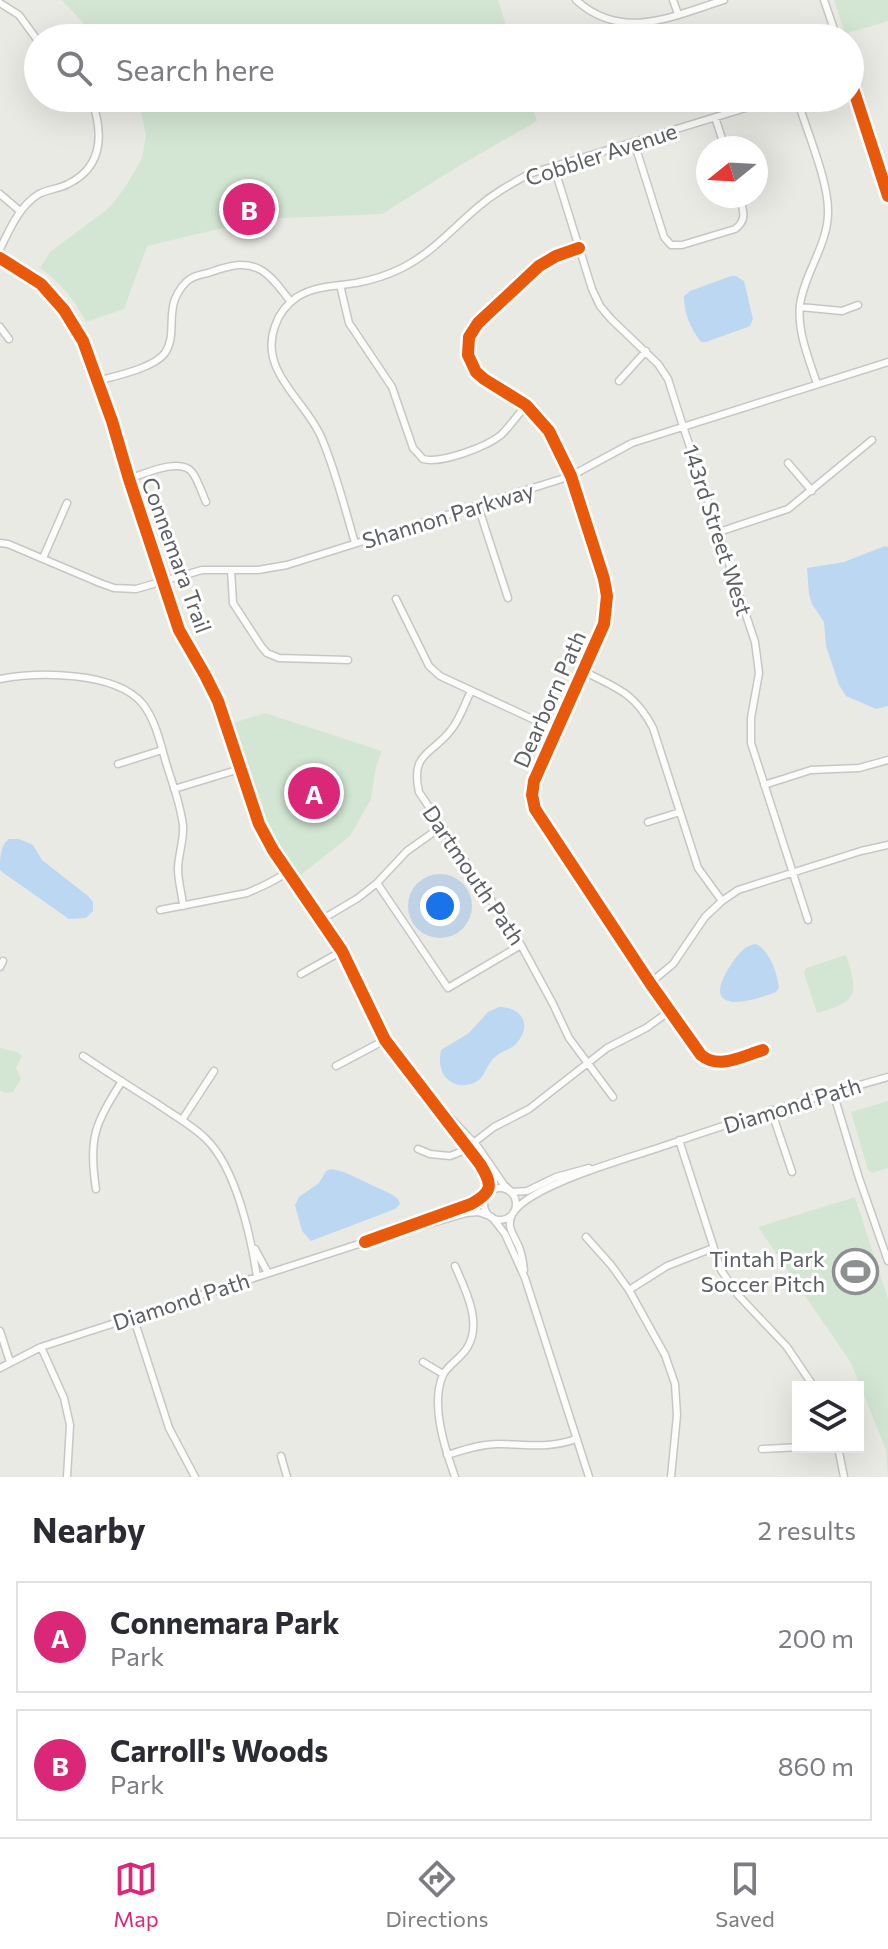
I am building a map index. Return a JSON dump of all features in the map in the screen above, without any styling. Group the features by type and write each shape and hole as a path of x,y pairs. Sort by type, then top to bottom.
{"street":[{"path":"576,0 589,11 616,23 644,24 724,0"},
{"path":"673,0 678,14"},
{"path":"824,0 832,24"},
{"path":"0,3 19,15 26,24"},
{"path":"0,249 20,211 38,195 68,184 89,168 100,142 95,112"},
{"name":"Cobbler Avenue","path":"291,302 307,292 380,277 400,269 428,251 502,188 529,174 734,112"},
{"path":"801,112 826,190 828,211 825,232 800,307 801,331 817,384"},
{"path":"861,112 888,194"},
{"path":"715,117 721,136"},
{"path":"634,142 664,237 671,245 682,245 735,229 744,219 743,208"},
{"name":"143rd Street West","path":"554,167 600,306 646,351 668,379 758,654 759,679 750,738 808,920"},
{"path":"0,194 20,211"},
{"name":"Dearborn Path","path":"579,248 539,266 478,323 469,337 468,355 476,372 526,405 549,431 571,476 607,596 604,624 534,781 532,795 535,809 701,1055 709,1062 722,1063 763,1050"},
{"name":"Connemara Trail","path":"0,258 41,284 64,310 83,341 179,630 218,701 259,824 287,873 342,951 385,1040 508,1190"},
{"path":"97,381 153,364 165,352 172,334 174,303 189,279 232,265 251,266 267,275 291,302 280,314 274,328 271,344 273,360 280,376 321,435 355,543"},
{"path":"340,285 349,323 392,387 413,448 423,459 437,460 490,442 526,405"},
{"path":"800,307 842,311 858,305"},
{"path":"0,327 9,339"},
{"path":"619,381 646,351"},
{"name":"Shannon Parkway","path":"0,543 114,588 136,589 202,570 258,570 287,565 571,476 632,443 888,362"},
{"path":"719,532 793,506 872,440"},
{"path":"788,463 812,491"},
{"path":"129,479 169,466 183,466 191,470 206,502"},
{"path":"43,558 67,503"},
{"path":"478,506 508,598"},
{"path":"231,570 233,603 267,653 279,658 348,660"},
{"path":"396,599 429,666 440,676 556,730"},
{"path":"583,671 623,690 644,711 653,728 698,868 722,901"},
{"path":"0,679 68,676 126,690 142,703 151,718 162,750 183,825 178,870 183,906"},
{"name":"Dartmouth Path","path":"471,691 453,727 426,752 417,769 419,792 521,945 569,1038 613,1097"},
{"path":"118,764 162,750"},
{"path":"764,785 811,770 859,768 888,760"},
{"path":"174,789 240,769"},
{"path":"648,822 680,812"},
{"path":"321,920 358,898 407,851 441,827"},
{"path":"650,983 673,964 705,917 738,890 888,845"},
{"path":"160,910 247,893 287,873"},
{"path":"377,883 448,988 521,945"},
{"path":"301,974 342,951"},
{"path":"418,1149 450,1156 471,1145 494,1127 529,1109 607,1048 646,1028 670,1011"},
{"path":"336,1066 385,1040"},
{"path":"83,1056 182,1120 207,1140 225,1165 252,1242 268,1273"},
{"path":"182,1120 214,1071"},
{"name":"Diamond Path","path":"0,1368 41,1347 365,1242 466,1213 479,1212 503,1219 549,1187 606,1165 771,1110 888,1077"},
{"path":"96,1189 92,1159 95,1133 103,1110 122,1081"},
{"path":"833,1092 888,1261"},
{"path":"771,1110 792,1172"},
{"path":"679,1140 721,1270 787,1347 810,1381"},
{"name":"Connemara Trail","path":"471,1145 488,1177 486,1194"},
{"name":"Diamond Path","path":"365,1242 461,1208 500,1188 514,1192 527,1191 556,1177 606,1165"},
{"path":"508,1190 515,1200 510,1227 589,1477"},
{"path":"486,1194 485,1207 505,1234 525,1278"},
{"path":"586,1237 629,1290 665,1355 675,1384 677,1415 671,1477"},
{"path":"252,1242 257,1277"},
{"path":"629,1290 667,1266 713,1248"},
{"path":"455,1266 474,1321 473,1338 443,1374 437,1400 447,1455 455,1477"},
{"path":"133,1316 169,1428 195,1477"},
{"path":"0,1331 10,1362"},
{"path":"41,1347 64,1398 70,1425 67,1477"},
{"path":"423,1362 443,1374"},
{"path":"447,1455 477,1446 551,1446 576,1439"},
{"path":"762,1449 792,1448"},
{"path":"839,1453 844,1477"},
{"path":"281,1456 287,1477"}],"green space":[{"path":"62,0 498,0 506,24 84,24"},
{"path":"834,0 888,0 888,21 864,28 864,24 842,24"},
{"path":"141,112 534,112 537,121 382,214 261,219 147,246 124,309 86,322 66,292 40,268 50,252 109,208 142,158 146,135"},
{"path":"265,713 382,751 371,799 350,836 298,877 267,822 233,723"},
{"path":"846,955 853,979 852,994 841,1005 817,1013 804,973 806,968"},
{"path":"0,1048 22,1056 16,1068 21,1079 13,1092 0,1090"},
{"path":"888,1101 888,1168 872,1173 868,1170 851,1112"},
{"path":"855,1197 888,1299 888,1477 886,1450 864,1395 864,1381 858,1381 851,1363 758,1227"}],"water":[{"path":"731,276 744,281 753,319 750,326 701,342 688,320 684,296"},
{"path":"888,547 888,706 876,709 846,696 839,685 826,646 824,622 809,594 807,568 844,562"},
{"path":"9,839 19,839 33,845 42,860 88,896 93,902 93,911 86,918 69,919 2,872 1,852"},
{"path":"756,944 772,963 779,988 776,992 749,1000 726,1000 720,993 725,974 742,951"},
{"path":"499,1007 514,1010 522,1018 524,1030 521,1037 514,1046 493,1059 476,1082 464,1085 452,1083 441,1068 441,1050 469,1033 488,1012"},
{"path":"332,1169 393,1195 400,1204 395,1209 311,1241 302,1231 295,1205 299,1197"}],"cycle path":[{"path":"861,112 888,196"},
{"path":"579,248 539,266 478,323 469,337 468,355 476,372 526,405 549,431 571,476 607,596 604,624 534,781 532,795 535,809 701,1055 723,1062 763,1050"},
{"path":"0,258 41,284 64,310 83,341 179,630 218,701 259,824 273,850 342,951 385,1040 487,1177 487,1192 471,1204 365,1242"}],"place":[{"name":"Carroll's Woods","path":"249,209"},
{"name":"Connemara Park","path":"314,793"},
{"name":"Tintah Park Soccer Pitch","path":"856,1271"}]}
